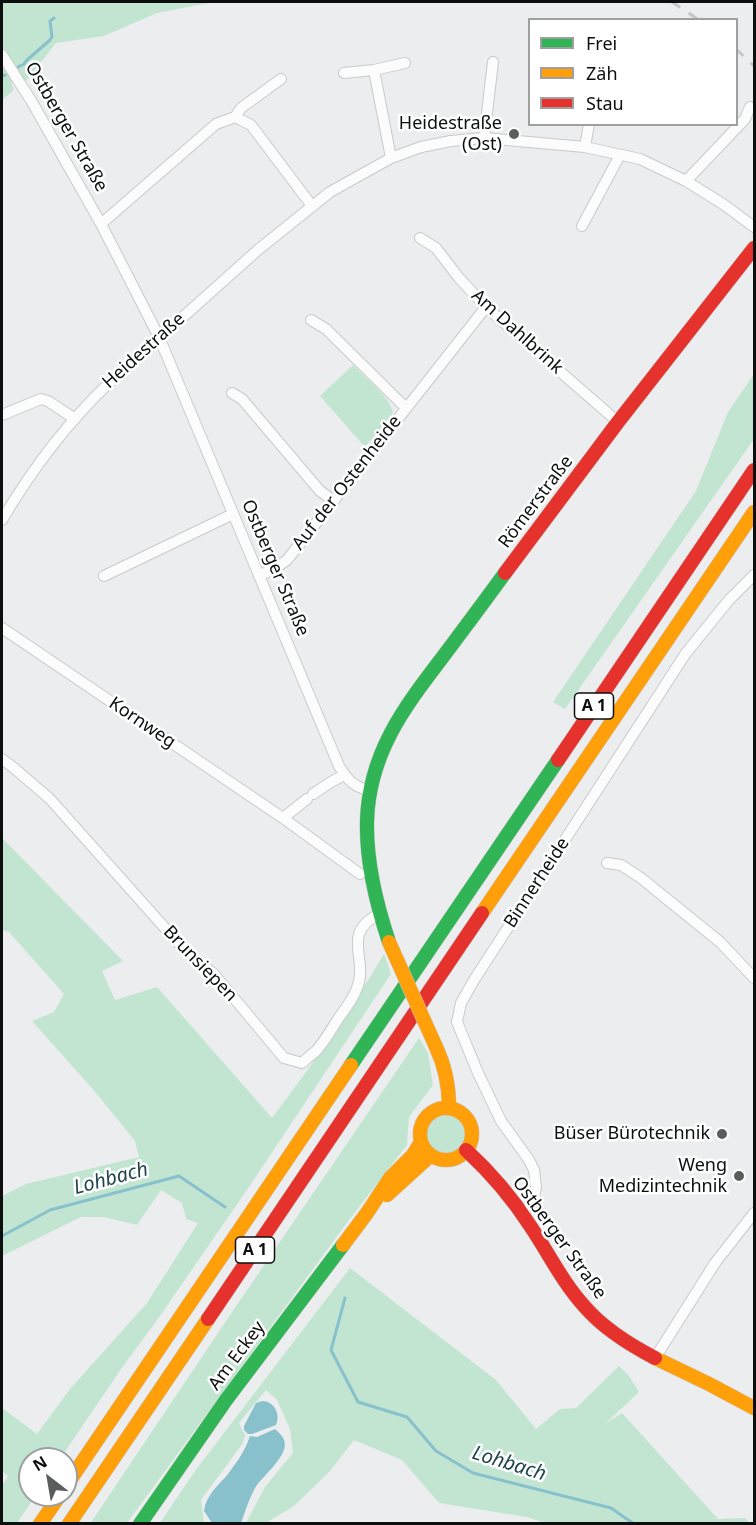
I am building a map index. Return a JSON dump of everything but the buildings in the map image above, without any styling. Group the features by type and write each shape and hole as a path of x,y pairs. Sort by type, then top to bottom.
{"main road":[{"name":"Römerstraße","path":"370,790 375,770 388,738 406,704 618,422 754,248"},
{"name":"A 1","path":"78,1468 754,470"},
{"name":"A 1","path":"69,1524 754,512"},
{"path":"370,790 367,823 370,877 389,942 441,1056 449,1090 449,1107"},
{"path":"449,1107 466,1116 471,1124 472,1133 471,1142 466,1150 453,1159 446,1160 432,1155 425,1149 420,1134 426,1117 432,1111 449,1107"},
{"name":"Am Eckey","path":"140,1524 226,1400 367,1213 390,1178 413,1155 422,1142"},
{"name":"Ostberger Straße","path":"466,1150 500,1185 522,1213 553,1264 586,1309 603,1325 655,1358 754,1408"},
{"name":"Am Eckey","path":"367,1213 432,1155"},
{"path":"40,1524 52,1507"}],"street":[{"name":"Ostberger Straße","path":"2,55 32,102 101,225 159,338 344,775"},
{"path":"484,138 493,62"},
{"path":"344,73 374,70 405,63"},
{"path":"374,70 391,158"},
{"path":"101,225 216,124 235,117 241,108 281,79"},
{"path":"687,182 745,119 750,107"},
{"path":"235,117 250,125 312,206"},
{"path":"585,147 589,126"},
{"name":"Heidestraße","path":"2,520 17,494 44,457 90,401 109,382 259,249 312,206 330,192 391,158 421,147 484,138 585,147 640,159 687,182 723,204 754,227"},
{"path":"582,226 620,154"},
{"name":"Am Dahlbrink","path":"420,238 436,248 459,278 486,307 618,422"},
{"name":"Auf der Ostenheide","path":"259,576 287,560 486,307"},
{"name":"Auf der Ostenheide","path":"311,320 326,329 406,408"},
{"path":"232,393 242,399 320,490 334,501"},
{"path":"2,415 41,399 48,401 75,419"},
{"path":"104,576 233,514"},
{"name":"Binnerheide","path":"522,1213 533,1203 536,1187 534,1170 501,1121 469,1053 457,1022 461,1003 687,653 729,600 754,575"},
{"name":"Kornweg","path":"2,628 283,818 360,874"},
{"name":"Brunsiepen","path":"2,759 50,799 189,955 213,973 284,1058 302,1064 316,1050 350,1002 359,981 357,942 359,935 363,926 380,914"},
{"path":"283,818 344,775 358,787 370,790"},
{"path":"607,863 621,865 641,878 720,942 754,978"},
{"path":"655,1358 716,1263 754,1213"}],"green space":[{"path":"2,2 214,2 157,13 104,36 56,43 27,80 11,82 14,90 2,100"},
{"path":"353,365 387,400 393,413 365,447 320,396"},
{"path":"754,374 754,439 565,709 553,702 696,491 728,412"},
{"path":"2,838 123,961 102,971 115,1000 157,987 272,1118 330,1038 384,954 391,974 251,1184 68,1447 18,1447 18,1507 28,1507 17,1523 2,1523 2,1486 8,1476 2,1471 2,1408 37,1434 70,1389 147,1303 198,1223 186,1219 182,1203 161,1190 137,1225 104,1217 81,1217 2,1256 2,1196 26,1184 139,1157 135,1141 32,1021 54,1012 64,994 9,932 2,930"},
{"path":"419,1038 428,1053 433,1085 409,1117 407,1145 346,1224 127,1523 90,1524 228,1318"},
{"path":"446,1114 454,1115 460,1120 465,1126 465,1142 460,1148 454,1153 446,1154 438,1153 432,1148 427,1142 426,1134 427,1126 432,1120 438,1115"},
{"path":"350,1268 496,1380 536,1429 560,1409 576,1408 619,1366 629,1376 639,1392 606,1423 622,1413 718,1519 745,1518 750,1523 545,1523 527,1517 439,1503 402,1460 354,1440 329,1472 294,1506 266,1523 246,1523 265,1487 293,1453 290,1429 277,1400 266,1390 239,1423 245,1435 243,1443 201,1500 204,1523 160,1523 195,1471"}],"water":[{"path":"262,1401 270,1403 275,1409 278,1417 276,1425 248,1434 244,1426 256,1403"},
{"path":"275,1429 284,1440 283,1452 255,1488 241,1523 212,1523 204,1511 210,1495 238,1461 250,1436 257,1437"}],"waterway":[{"path":"18,67 50,40 52,37 50,21 54,18"},
{"name":"Lohbach","path":"2,1236 50,1210 179,1176 225,1207"},
{"name":"Lohbach","path":"345,1298 331,1350 358,1402 407,1417 436,1451 473,1473 611,1508 634,1524"}],"railway":[{"path":"672,2 696,18"},
{"path":"738,51 754,66"}],"traffic: fast":[{"path":"389,942 376,898 368,852 367,821 374,774 381,753 402,714 505,573"},
{"path":"351,1065 558,760"},
{"path":"140,1524 226,1400 343,1245"}],"traffic: slow":[{"path":"482,913 754,512"},
{"path":"389,942 436,1047"},
{"path":"436,1047 446,1076 449,1107"},
{"path":"78,1468 351,1065"},
{"path":"446,1108 460,1112 468,1120 472,1134 468,1148 460,1156 446,1160 432,1156 424,1148 420,1134 424,1120 432,1112 446,1108"},
{"path":"343,1245 390,1178 413,1155 421,1142"},
{"path":"387,1195 431,1155"},
{"path":"69,1524 208,1319"},
{"path":"655,1358 754,1408"},
{"path":"40,1524 52,1507"}],"traffic: jam":[{"path":"505,573 618,422 754,248"},
{"path":"558,760 754,470"},
{"path":"208,1319 482,913"},
{"path":"466,1150 517,1206 563,1278 585,1307 618,1336 655,1358"}],"place":[{"name":"Heidestraße (Ost)","path":"514,134"},
{"name":"Büser Bürotechnik","path":"722,1134"},
{"name":"Weng Medizintechnik","path":"739,1176"}]}
